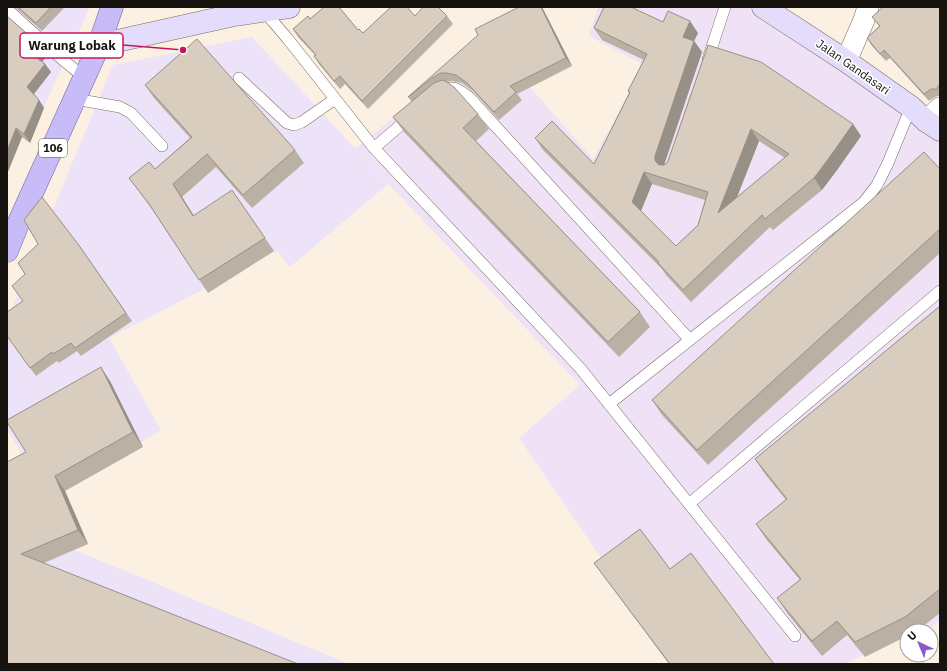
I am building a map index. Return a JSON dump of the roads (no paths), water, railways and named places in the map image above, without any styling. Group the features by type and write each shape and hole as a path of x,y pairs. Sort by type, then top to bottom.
{"main road":[{"name":"106","path":"7,251 75,99 112,7"},
{"path":"98,45 230,11 264,11 288,7"},
{"name":"Jalan Gandasari","path":"763,7 929,117"}],"street":[{"path":"846,61 864,20 868,7"}],"lane":[{"path":"706,65 726,7"},
{"path":"7,8 63,60 84,77"},
{"path":"264,11 374,148 580,368 795,636"},
{"path":"239,78 287,123 294,125 302,122 335,99"},
{"path":"436,96 450,87 457,89 469,97 690,340"},
{"path":"75,99 120,107 131,113 162,146"},
{"path":"374,148 419,110"},
{"path":"609,404 864,202 877,185 886,168 929,117"},
{"path":"689,504 940,292"}],"place":[{"name":"Warung Lobak","path":"183,50"}]}
